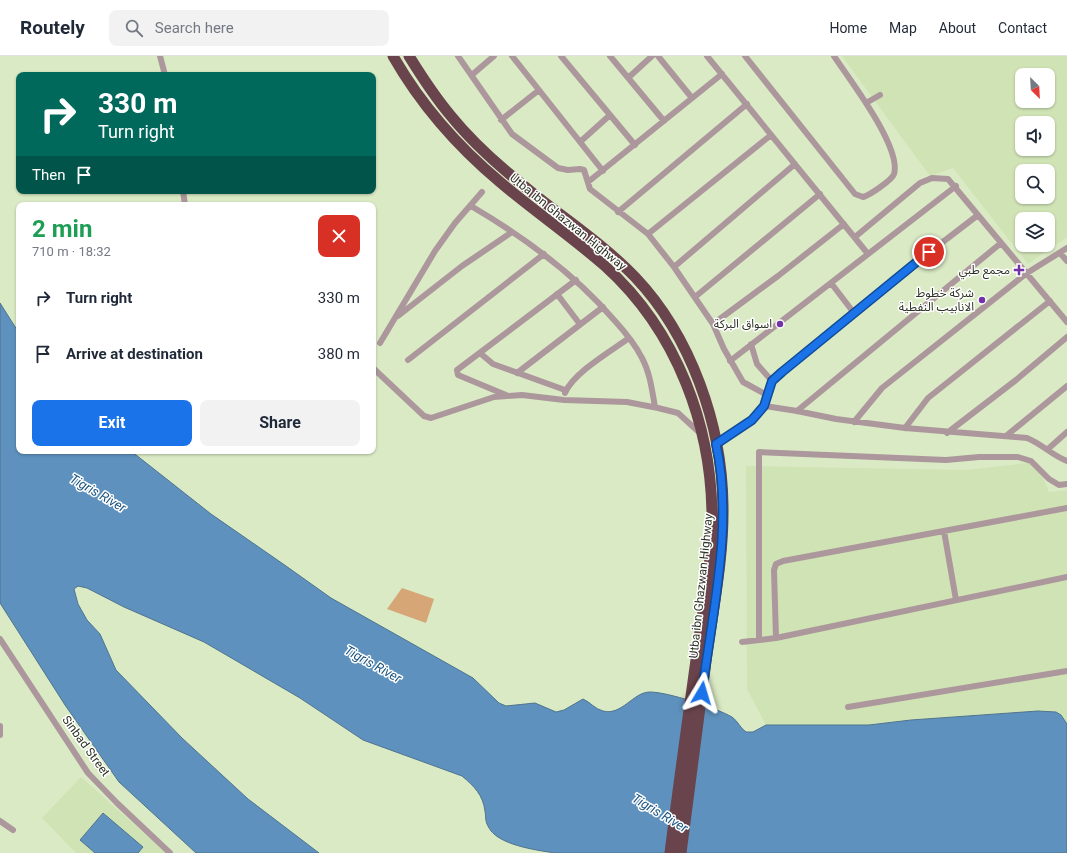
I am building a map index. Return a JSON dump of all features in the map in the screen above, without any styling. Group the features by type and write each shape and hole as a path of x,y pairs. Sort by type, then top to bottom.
{"highway":[{"name":"Utba ibn Ghazwan Highway","path":"393,56 425,106 469,154 505,186 570,237 606,268 641,304 665,339 679,366 696,410 704,437 713,459 723,505 720,558 680,853"},
{"name":"Utba ibn Ghazwan Highway","path":"409,56 443,107 472,140 538,198 592,238 622,265 645,289 662,311 684,348 702,390 716,444 713,459 710,557 670,853"}],"street":[{"path":"160,56 165,72"},
{"path":"458,56 473,74 501,120 512,134 558,168 568,170 584,170 590,189 648,234 674,267 713,324 730,361 743,382 766,395"},
{"path":"473,74 494,56"},
{"path":"512,56 603,171"},
{"path":"561,56 635,145"},
{"path":"610,56 664,121"},
{"path":"628,78 652,56"},
{"path":"658,56 692,98"},
{"path":"708,56 868,254"},
{"path":"744,56 855,194 861,198 866,197 891,179 895,170 888,140 866,103 834,56"},
{"path":"588,182 722,74"},
{"path":"501,120 539,90"},
{"path":"866,103 880,95"},
{"path":"618,212 747,104"},
{"path":"580,142 610,115"},
{"path":"648,234 771,135"},
{"path":"674,267 795,164"},
{"path":"855,237 920,183 932,178 948,178 956,186 1000,243 1067,322"},
{"path":"730,361 956,186"},
{"path":"380,343 435,251 455,223 482,192"},
{"path":"695,297 820,194"},
{"path":"471,206 544,254 576,280 603,307 629,338 642,357 651,385 655,407"},
{"path":"716,444 744,427 764,406 766,395 772,381 978,214"},
{"path":"713,324 778,276 844,224"},
{"path":"393,321 462,266 512,232"},
{"path":"797,411 1000,243"},
{"path":"854,422 882,388 1027,273 1067,248"},
{"path":"1060,253 1067,261"},
{"path":"408,360 544,254"},
{"path":"507,395 458,375 457,370 576,280"},
{"path":"831,282 854,313"},
{"path":"557,294 580,323"},
{"path":"905,428 928,398 1050,301"},
{"path":"517,373 580,323 603,307"},
{"path":"947,433 1016,380 1067,337"},
{"path":"564,400 565,390 588,368 629,338"},
{"path":"751,344 757,364 772,381"},
{"path":"480,353 493,364 565,390"},
{"path":"376,371 424,416 431,418 481,401 507,395 522,395 564,400 627,402 655,407 678,414 704,437"},
{"path":"1006,436 1067,386"},
{"path":"764,406 854,422 947,433 1027,438 1067,461"},
{"path":"1048,449 1067,432"},
{"path":"759,640 759,452 946,460 980,457 1018,457 1031,461 1049,479 1059,485 1067,484"},
{"path":"776,638 774,570 776,564 783,561 1067,508"},
{"path":"944,531 956,600"},
{"path":"742,642 776,638 1067,577"},
{"name":"Sinbad Street","path":"0,639 88,773 117,803 170,853"},
{"path":"848,707 1067,671"},
{"path":"0,726 0,735"},
{"path":"0,821 13,830"}],"shaded area":[{"path":"842,56 1067,56 1067,237 1055,245 1055,212 1015,212 1015,247 953,168 930,176"},
{"path":"1019,252 1045,252 1028,264"},
{"path":"1037,462 1049,492 1067,490 1067,724 1061,715 1056,712 1038,711 911,720 869,725 766,725 747,689 746,466 966,470"},
{"path":"402,588 434,599 426,623 387,609"},
{"path":"81,777 166,853 76,853 42,818"}],"water":[{"name":"Tigris River","path":"0,303 16,328 16,454 135,454 211,514 331,598 473,678 499,703 506,706 535,703 556,712 564,710 583,699 600,710 610,712 622,707 644,693 650,692 692,701 725,713 732,717 746,732 753,732 766,725 869,725 911,720 1038,711 1056,712 1061,715 1067,724 1067,853 555,853 517,846 499,838 492,832 486,822 484,805 480,796 474,787 462,776 363,740 300,698 204,642 124,607 87,588 78,586 74,589 78,604 87,620 100,634 116,670 182,738 248,799 319,853 196,853 119,782 65,705 0,603"},
{"path":"103,813 143,847 138,853 95,853 80,840"}],"place":[{"name":"مجمع طبي","path":"1019,270"},
{"name":"شركة خطوط الانابيب النفطية","path":"982,300"},
{"name":"اسواق البركة","path":"780,324"}],"route":[{"path":"702,693 718,576 723,523 722,488 716,444 744,427 752,420 764,406 766,395 772,381 929,252"}]}
